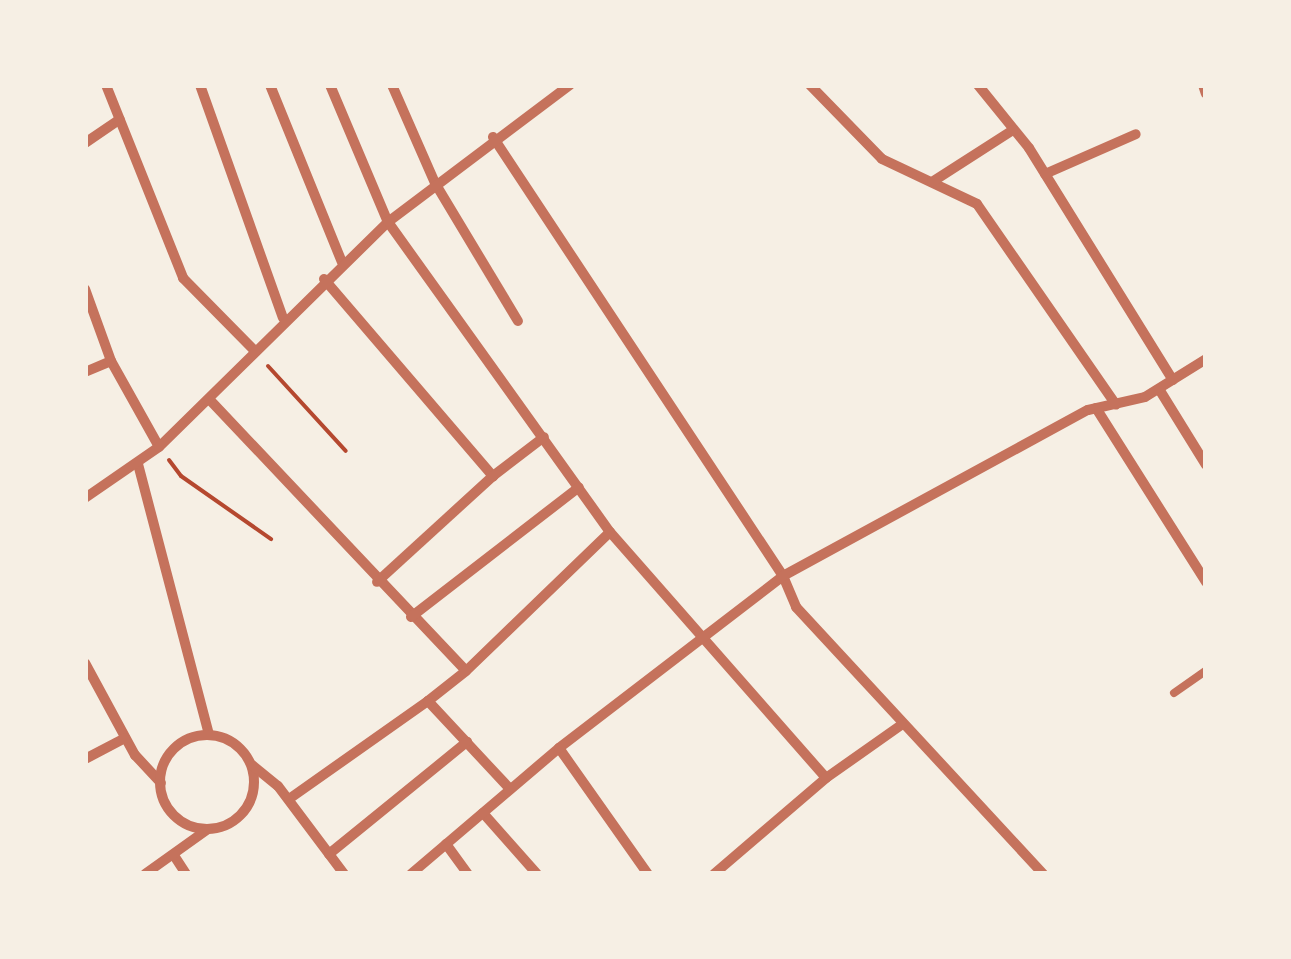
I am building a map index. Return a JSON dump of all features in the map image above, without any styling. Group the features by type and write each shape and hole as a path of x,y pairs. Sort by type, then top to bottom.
{"street":[{"path":"106,85 183,278 252,349"},
{"path":"200,85 282,318"},
{"path":"270,85 342,262"},
{"path":"330,85 388,222 610,532 826,778"},
{"path":"392,85 435,182 518,321"},
{"path":"85,498 159,447 282,318 388,222 493,137 570,85"},
{"path":"810,85 871,150 977,204 1116,404"},
{"path":"978,85 1045,174 1172,380"},
{"path":"1203,85 1206,94"},
{"path":"85,143 120,119"},
{"path":"932,182 1013,130"},
{"path":"1045,174 1136,134"},
{"path":"493,137 783,576 796,607 901,726 1043,874"},
{"path":"324,279 493,476"},
{"path":"85,290 110,362 159,447"},
{"path":"411,874 559,748 783,576 1096,408 1158,389 1206,359"},
{"path":"85,372 110,362"},
{"path":"1158,389 1206,465"},
{"path":"208,399 466,672"},
{"path":"1096,408 1206,582"},
{"path":"378,582 493,476 544,437"},
{"path":"138,464 209,735"},
{"path":"411,617 579,488"},
{"path":"289,800 466,672 610,532"},
{"path":"85,663 125,738 161,783 175,816 208,829"},
{"path":"428,701 510,789"},
{"path":"714,874 826,778 901,726"},
{"path":"161,783 174,749 209,735 234,744 289,800 344,874"},
{"path":"85,759 125,738"},
{"path":"330,854 467,742"},
{"path":"559,748 648,874"},
{"path":"145,874 174,857 208,829 232,822 249,802 250,764"},
{"path":"482,813 537,874"},
{"path":"446,844 468,874"},
{"path":"174,857 186,874"}],"lane":[{"path":"1174,693 1206,671"}],"path":[{"path":"252,349 346,450"},
{"path":"159,447 181,476 271,539"}]}
